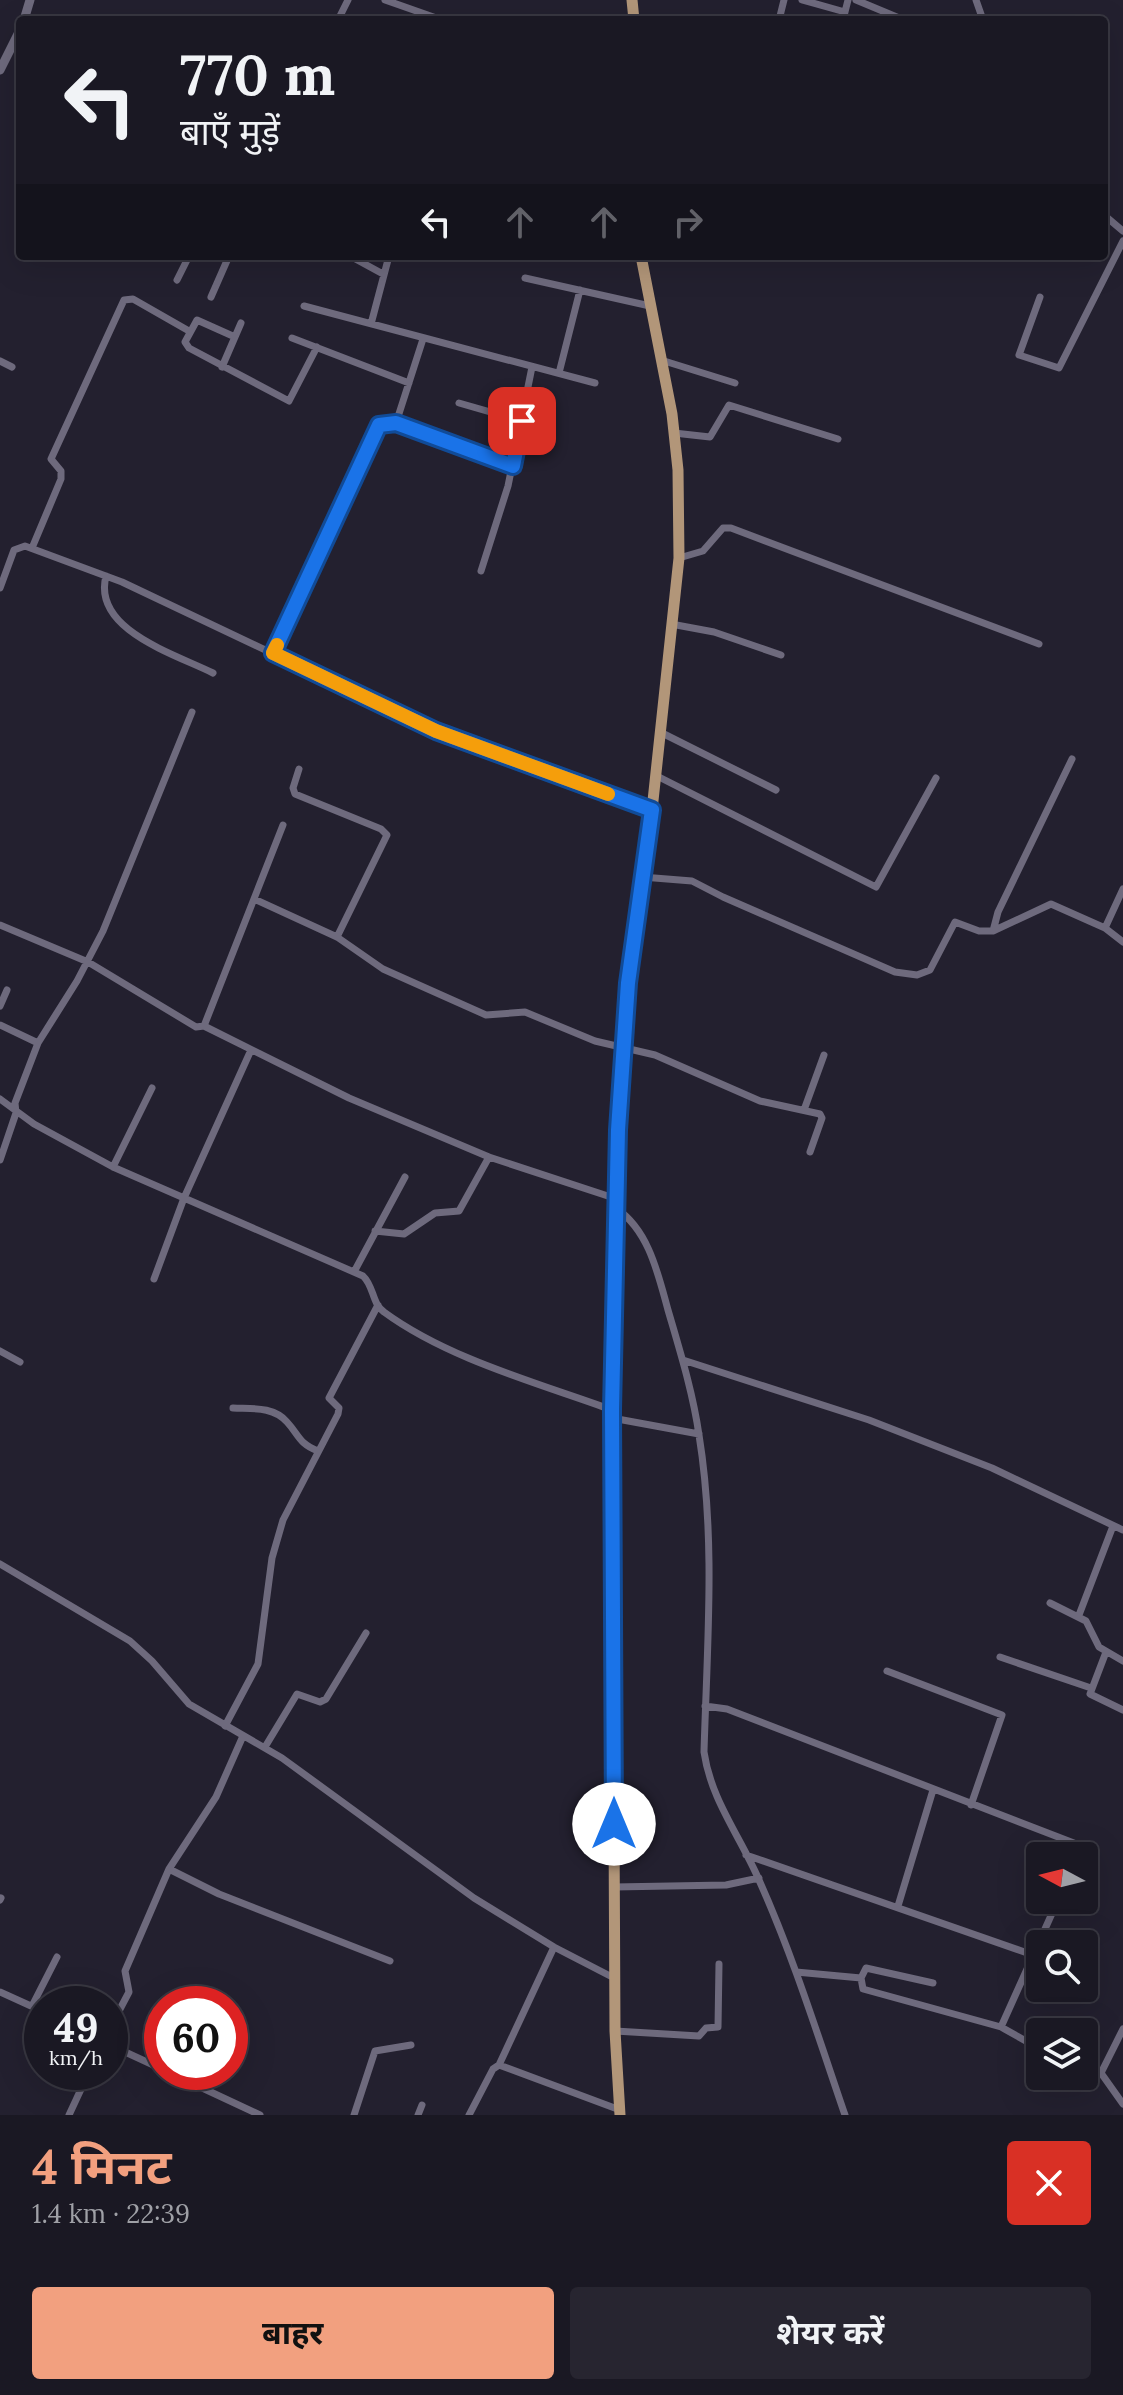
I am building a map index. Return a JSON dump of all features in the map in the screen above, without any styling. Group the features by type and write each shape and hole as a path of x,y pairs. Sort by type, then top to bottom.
{"main road":[{"path":"620,2112 615,2031 612,1414 617,1204 623,1047 679,558 674,433 642,260"}],"street":[{"path":"385,0 431,16"},
{"path":"802,0 844,16 848,0"},
{"path":"856,0 894,16"},
{"path":"0,70 16,38"},
{"path":"1040,297 1019,355 1059,368 1123,241"},
{"path":"177,280 187,260"},
{"path":"211,297 227,260"},
{"path":"357,260 383,274"},
{"path":"371,324 388,260"},
{"path":"525,278 650,306"},
{"path":"559,373 580,290"},
{"path":"32,548 61,479 61,471 51,459 124,300 133,299 189,331"},
{"path":"304,306 595,383"},
{"path":"235,337 201,320 194,322 186,345 289,401 317,347"},
{"path":"222,367 241,323"},
{"path":"292,338 409,383"},
{"path":"396,423 423,339"},
{"path":"660,360 735,383"},
{"path":"0,361 12,367"},
{"path":"481,571 513,466 532,367"},
{"path":"459,403 522,421"},
{"path":"674,433 710,437 732,405 838,439"},
{"path":"273,653 379,425 396,423 513,466"},
{"path":"679,558 703,551 726,526 1039,644"},
{"path":"0,588 17,546 32,548 106,576 436,731 652,810"},
{"path":"106,576 104,594 116,622 213,673"},
{"path":"671,624 714,632 781,655"},
{"path":"0,1160 16,1113 15,1103 38,1043 88,962 126,877 192,712"},
{"path":"659,732 776,790"},
{"path":"993,931 998,912 1072,759"},
{"path":"299,769 293,788 295,794 381,829 387,835 337,937"},
{"path":"655,775 876,887 936,778"},
{"path":"204,1026 283,825"},
{"path":"642,877 692,881 895,972 917,975 930,970 955,922 979,931 993,931 1055,904 1105,928 1123,942"},
{"path":"1105,928 1123,889"},
{"path":"254,899 337,937 383,969 486,1015 525,1012 586,1037 655,1055 760,1101 822,1115 810,1152"},
{"path":"0,925 88,962 196,1027 204,1026 349,1098 489,1157 617,1204 644,1237 683,1360 699,1434 711,1605 704,1752 711,1788 759,1878 796,1972 845,2115"},
{"path":"0,1006 7,990"},
{"path":"0,1025 38,1043"},
{"path":"154,1279 184,1198 251,1050"},
{"path":"804,1110 824,1055"},
{"path":"113,1167 152,1088"},
{"path":"0,1099 16,1113 113,1167 354,1272 371,1284 378,1305 384,1312 471,1359 612,1414 699,1434"},
{"path":"375,1231 404,1234 435,1213 459,1211 489,1157"},
{"path":"354,1272 405,1177"},
{"path":"225,1726 256,1671 275,1543 296,1491 338,1414 339,1408 330,1402 330,1395 378,1305"},
{"path":"0,1351 20,1362"},
{"path":"683,1360 869,1420 992,1468 1123,1530"},
{"path":"233,1408 268,1410 286,1420 299,1442 318,1451"},
{"path":"1079,1615 1113,1526"},
{"path":"1,1568 130,1641 189,1704 265,1747 412,1856 554,1947 616,1979"},
{"path":"1050,1603 1079,1615 1089,1624 1095,1643 1123,1661"},
{"path":"265,1747 297,1694 320,1702 326,1699 366,1633"},
{"path":"1106,1652 1091,1688 1091,1696 1123,1710"},
{"path":"1000,1657 1091,1688"},
{"path":"887,1671 1002,1715 971,1805"},
{"path":"705,1706 727,1709 1071,1842"},
{"path":"128,1986 125,1971 169,1869 216,1797 243,1736"},
{"path":"898,1906 933,1790"},
{"path":"746,1855 1026,1952"},
{"path":"169,1869 219,1894 390,1961"},
{"path":"614,1887 712,1886 759,1878"},
{"path":"469,2115 493,2069 499,2065 554,1947"},
{"path":"42,1986 57,1957"},
{"path":"615,2031 699,2036 706,2028 718,2027 719,1964"},
{"path":"933,1983 866,1968 861,1978 863,1989 1001,2027 1026,2041"},
{"path":"1001,2027 1026,1971"},
{"path":"796,1972 861,1978"},
{"path":"0,1992 24,2002"},
{"path":"1101,2073 1123,2029"},
{"path":"354,2115 375,2051 411,2045"},
{"path":"499,2065 620,2112"},
{"path":"1098,2072 1123,2106 1116,2115"},
{"path":"69,2115 81,2090"},
{"path":"207,2090 260,2115"},
{"path":"418,2115 422,2105"}],"slow traffic":[{"path":"277,645 273,653 436,731 608,794"}],"route":[{"path":"522,421 513,466 396,423 389,421 379,425 273,653 436,731 652,810 628,983 618,1130 612,1410 614,1824"}]}
